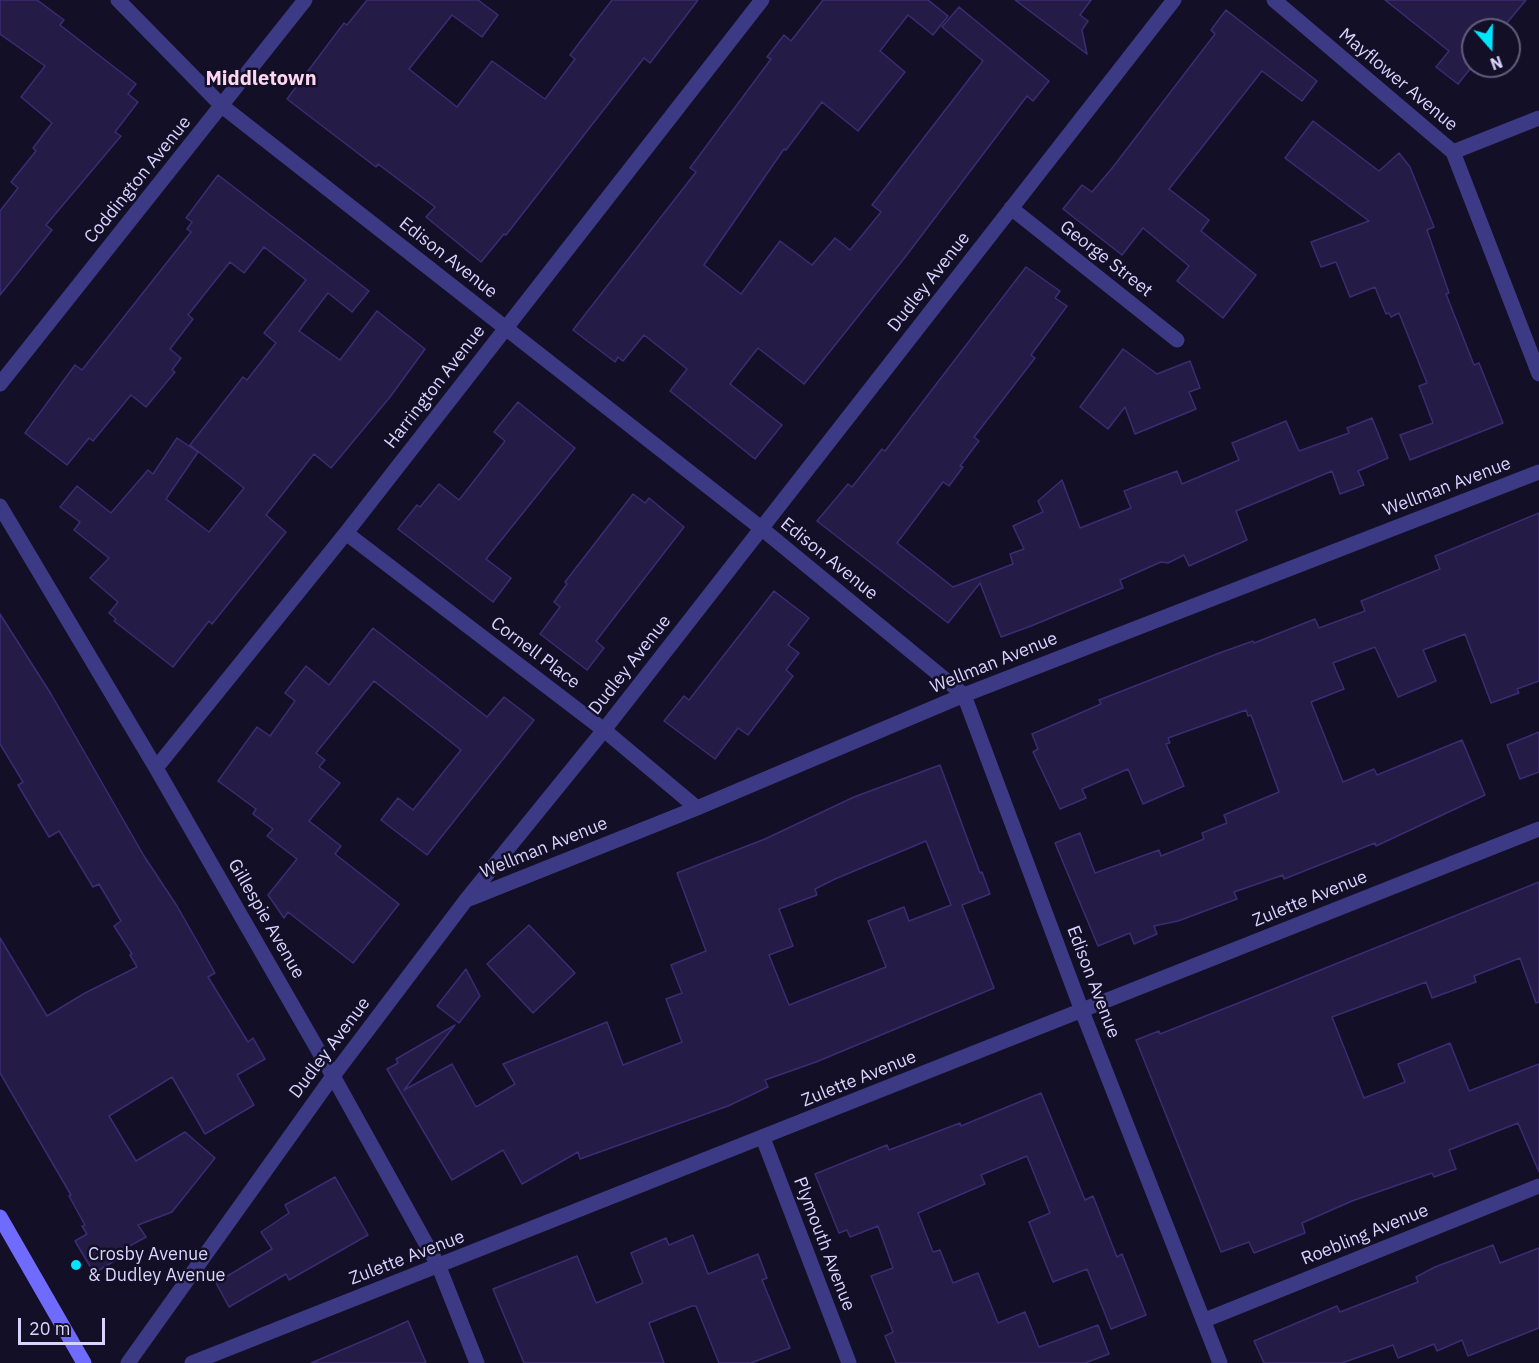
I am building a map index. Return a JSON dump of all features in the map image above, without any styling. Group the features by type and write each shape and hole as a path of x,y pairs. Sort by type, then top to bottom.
{"street":[{"name":"Edison Avenue","path":"118,0 222,106 761,528 964,695 1082,1011 1220,1363"},
{"name":"Coddington Avenue","path":"0,384 305,0"},
{"name":"Harrington Avenue","path":"156,768 345,533 762,0"},
{"name":"Dudley Avenue","path":"128,1363 333,1076 466,900 604,730 1174,0"},
{"name":"Mayflower Avenue","path":"1274,0 1453,152 1539,374"},
{"path":"1453,152 1539,118"},
{"name":"George Street","path":"1011,208 1178,340"},
{"name":"Wellman Avenue","path":"466,900 697,808 964,695 1539,472"},
{"name":"Gillespie Avenue","path":"0,506 156,768 333,1076 439,1267 477,1363"},
{"name":"Cornell Place","path":"345,533 604,730 697,808"},
{"name":"Zulette Avenue","path":"192,1363 1539,829"},
{"name":"Plymouth Avenue","path":"763,1138 849,1363"},
{"name":"Roebling Avenue","path":"1205,1320 1539,1186"},
{"path":"0,1217 84,1363"}],"building":[{"path":"0,0 37,0 64,20 60,25 136,84 128,94 138,102 115,132 121,136 46,225 52,230 0,295 0,211 18,188 11,182 36,151 33,148 52,123 21,97 45,66 0,34"},
{"path":"367,0 478,0 498,15 482,37 452,15 409,69 457,107 492,61 545,99 575,59 570,55 612,0 698,0 650,63 644,58 506,235 504,234 481,262 426,217 435,207 378,164 376,167 287,99 344,23 347,25"},
{"path":"823,0 928,0 948,16 933,35 908,15 880,51 905,72 858,131 822,102 786,150 784,149 704,265 741,294 780,241 812,265 835,238 850,250 881,212 872,205 983,61 942,27 959,7 1049,81 1033,101 1027,96 906,256 804,384 758,348 730,384 782,425 755,459 670,391 687,369 644,335 623,361 618,357 615,362 573,330 696,172 690,168 771,59 767,57 784,35 791,41"},
{"path":"1015,0 1091,0 1080,15 1088,21 1082,30 1087,54"},
{"path":"1385,0 1526,0 1511,18 1461,18 1463,78 1458,84 1436,67 1449,51"},
{"path":"1226,10 1317,81 1302,101 1262,71 1169,189 1209,220 1201,231 1256,275 1223,318 1177,281 1189,266 1143,228 1122,255 1063,209 1082,185 1092,192 1113,167 1215,34 1211,30"},
{"path":"1313,121 1379,171 1399,153 1410,167 1434,227 1427,230 1449,293 1446,294 1474,365 1479,363 1503,423 1410,460 1400,435 1433,423 1419,386 1427,383 1399,313 1391,317 1389,313 1386,314 1375,287 1350,297 1336,262 1321,267 1311,242 1369,221 1285,158"},
{"path":"218,175 369,291 352,312 328,293 299,331 340,360 377,311 425,349 390,397 331,468 314,454 266,515 286,532 212,624 209,621 173,667 114,621 116,619 109,613 118,602 90,578 109,558 74,530 80,522 60,507 77,486 111,513 148,470 153,474 177,438 198,452 166,499 209,532 244,488 190,445 243,377 247,380 276,343 264,333 306,280 264,247 244,273 230,262 188,315 193,319 170,349 181,358 172,370 175,372 146,407 131,395 93,441 89,438 67,465 25,433 75,365 82,370 191,232 187,229 192,222 186,218"},
{"path":"1026,267 1060,291 1055,298 1067,306 1031,355 1035,358 974,437 979,441 960,466 963,467 949,486 943,482 897,543 953,587 1013,564 1010,554 1024,549 1013,526 1043,512 1038,501 1062,480 1080,528 1131,508 1124,491 1177,471 1182,484 1239,460 1232,443 1286,421 1299,451 1349,433 1347,428 1372,418 1388,458 1358,471 1364,485 1340,494 1332,471 1236,511 1247,540 1189,566 1184,555 1168,563 1161,562 1120,580 1123,588 1031,626 1001,637 980,583 948,623 817,521 848,484 852,487 882,449 885,451"},
{"path":"1123,349 1157,374 1190,361 1200,388 1189,392 1196,409 1135,434 1125,407 1108,429 1080,407"},
{"path":"518,402 575,448 486,559 511,578 493,602 398,529 417,505 420,507 439,484 459,500 505,441 494,432"},
{"path":"633,494 645,503 649,498 684,527 596,641 604,648 587,670 540,634 560,607 554,602 567,584 565,582"},
{"path":"1539,513 1539,681 1517,689 1519,693 1491,703 1465,634 1423,650 1436,681 1398,697 1375,647 1333,663 1344,689 1311,702 1343,782 1374,769 1377,775 1462,740 1485,795 1376,846 1375,843 1284,879 1283,875 1234,892 1237,899 1178,921 1154,926 1157,934 1134,944 1130,933 1098,946 1055,843 1080,833 1095,873 1159,850 1161,856 1204,839 1202,833 1227,823 1224,815 1279,792 1251,715 1248,716 1246,710 1168,738 1170,743 1166,744 1184,786 1143,804 1128,769 1082,789 1086,798 1060,809 1033,752 1038,749 1032,734 1101,704 1099,700 1222,652 1253,641 1254,643 1315,619 1319,628 1365,611 1361,601 1440,569 1435,556"},
{"path":"774,591 809,618 788,645 799,653 786,670 793,676 748,735 738,728 715,759 664,721 684,696 689,700"},
{"path":"0,614 51,694 144,856 177,906 215,973 208,977 248,1042 253,1038 265,1059 237,1075 254,1105 205,1134 172,1077 109,1116 136,1161 185,1132 215,1158 172,1212 138,1225 146,1237 126,1248 128,1253 94,1273 75,1241 87,1234 82,1226 85,1225 69,1196 71,1195 0,1073 0,938 47,1016 85,993 137,967 130,955 132,954 114,926 121,921 99,884 93,887 59,831 49,837 18,785 23,782 0,744"},
{"path":"373,628 487,717 504,697 534,720 427,855 381,820 398,798 413,810 461,750 374,681 316,753 325,760 319,767 340,783 309,821 341,846 335,854 399,904 353,963 288,912 284,918 268,895 297,859 267,836 273,829 253,814 256,809 218,781 257,727 270,736 295,701 285,693 306,666 329,685"},
{"path":"1539,732 1539,772 1520,779 1507,745"},
{"path":"940,765 990,894 962,905 994,988 816,1062 765,1080 768,1087 728,1106 580,1159 578,1152 522,1184 503,1150 452,1180 387,1069 398,1063 396,1059 455,1025 404,1090 452,1064 476,1107 515,1084 503,1064 607,1022 623,1065 682,1042 666,999 682,993 671,965 706,951 677,873 765,839 854,797","holes":["926,841 951,905 909,921 904,907 868,921 886,967 789,1005 769,955 793,946 779,909 817,895 815,889 835,879"]},
{"path":"1539,882 1539,1002 1536,1003 1520,958 1474,976 1476,982 1432,998 1426,982 1332,1017 1364,1098 1405,1082 1398,1064 1450,1043 1469,1091 1539,1064 1539,1172 1518,1123 1449,1150 1456,1169 1434,1177 1432,1173 1352,1201 1302,1223 1305,1233 1254,1253 1249,1242 1221,1252 1136,1040 1159,1031 1160,1034"},
{"path":"529,925 575,973 533,1013 487,964"},
{"path":"466,969 480,996 459,1023 437,1006"},
{"path":"1041,1093 1085,1200 1093,1196 1117,1257 1122,1254 1146,1315 1111,1329 1087,1269 1053,1282 1029,1222 1050,1213 1027,1156 981,1175 985,1184 918,1213 933,1252 940,1250 953,1283 978,1273 998,1323 1025,1312 1039,1347 1098,1325 1109,1354 1085,1363 896,1363 885,1336 893,1332 871,1276 893,1268 878,1226 850,1237 847,1230 839,1233 815,1174 887,1145 889,1150 960,1123 961,1126"},
{"path":"335,1177 368,1235 289,1280 286,1274 229,1307 216,1283 272,1249 261,1232 289,1213 285,1205"},
{"path":"693,1235 708,1274 758,1254 767,1278 762,1280 790,1348 751,1363 719,1363 696,1306 692,1306 649,1323 664,1363 524,1363 493,1289 577,1256 596,1303 643,1283 631,1253 666,1238 669,1245"},
{"path":"1493,1245 1500,1263 1539,1248 1539,1328 1468,1356 1462,1340 1437,1351 1434,1344 1398,1358 1393,1345 1342,1363 1264,1363 1254,1341 1337,1306 1340,1312 1418,1282 1416,1277 1435,1267"},
{"path":"408,1321 426,1363 311,1363 377,1335"}],"place":[{"name":"Crosby Avenue & Dudley Avenue","path":"76,1265"}],"district":[{"name":"Middletown","path":"261,79"}]}
